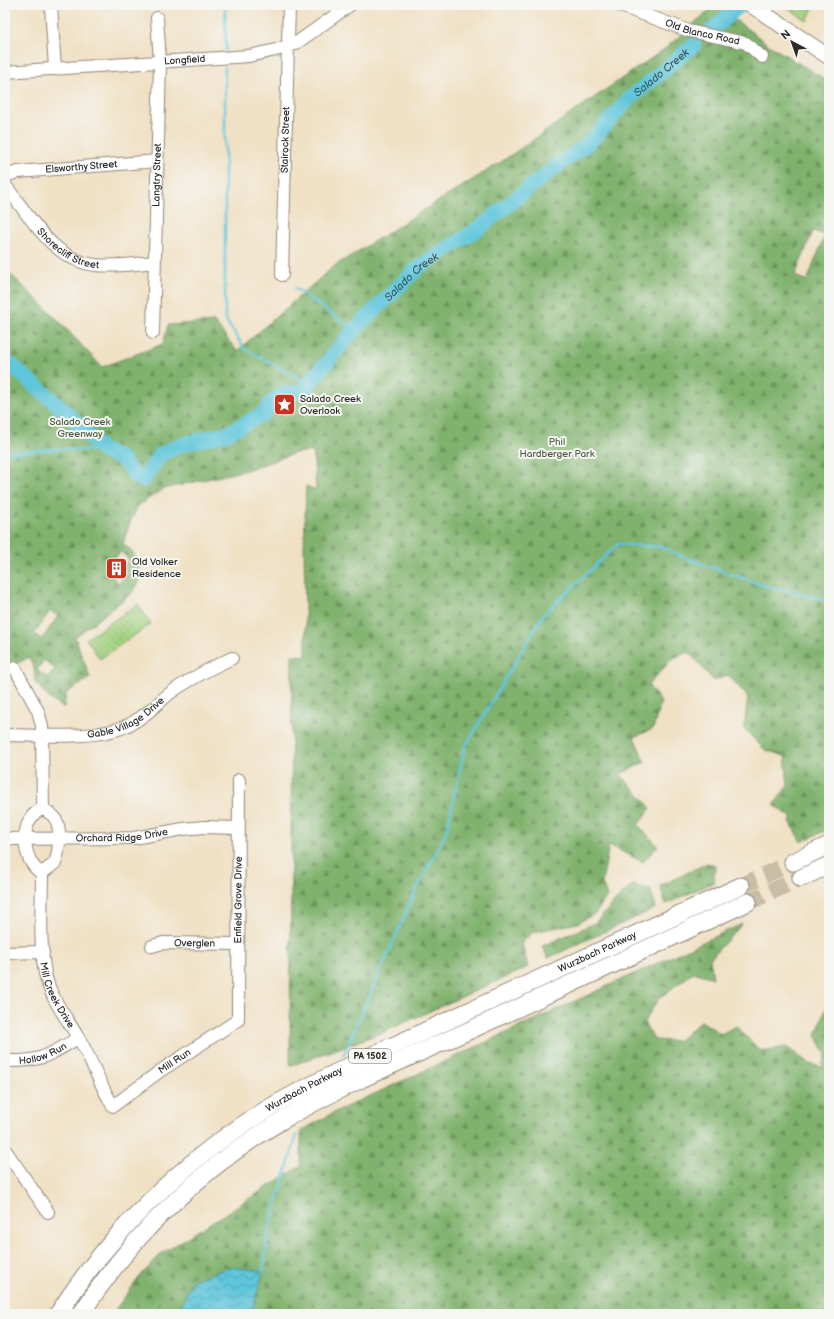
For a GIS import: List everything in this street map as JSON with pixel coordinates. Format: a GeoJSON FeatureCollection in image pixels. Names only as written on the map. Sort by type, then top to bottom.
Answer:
{"type":"FeatureCollection","features":[{"type":"Feature","properties":{"kind":"highway"},"geometry":{"type":"LineString","coordinates":[[793,862],[829,846]]}},
{"type":"Feature","properties":{"kind":"highway"},"geometry":{"type":"LineString","coordinates":[[801,878],[829,865]]}},
{"type":"Feature","properties":{"kind":"highway","name":"Wurzbach Parkway"},"geometry":{"type":"LineString","coordinates":[[58,1314],[92,1265],[140,1211],[190,1165],[260,1114],[303,1089],[358,1062],[741,886]]}},
{"type":"Feature","properties":{"kind":"highway","name":"Wurzbach Parkway"},"geometry":{"type":"LineString","coordinates":[[81,1314],[130,1248],[167,1209],[219,1164],[279,1122],[363,1079],[748,902]]}},
{"type":"Feature","properties":{"kind":"main road"},"geometry":{"type":"LineString","coordinates":[[751,5],[813,48],[829,57]]}},
{"type":"Feature","properties":{"kind":"street"},"geometry":{"type":"LineString","coordinates":[[51,5],[54,69]]}},
{"type":"Feature","properties":{"kind":"street","name":"Stairock Street"},"geometry":{"type":"LineString","coordinates":[[282,275],[287,46],[290,19],[289,5]]}},
{"type":"Feature","properties":{"kind":"street","name":"Longfield"},"geometry":{"type":"LineString","coordinates":[[5,72],[249,56],[295,44],[320,28],[350,5]]}},
{"type":"Feature","properties":{"kind":"street","name":"Old Blanco Road"},"geometry":{"type":"LineString","coordinates":[[618,5],[689,31],[746,43],[762,57]]}},
{"type":"Feature","properties":{"kind":"street","name":"Langtry Street"},"geometry":{"type":"LineString","coordinates":[[153,333],[160,62],[157,18]]}},
{"type":"Feature","properties":{"kind":"street","name":"Elsworthy Street"},"geometry":{"type":"LineString","coordinates":[[5,176],[18,172],[158,161]]}},
{"type":"Feature","properties":{"kind":"street","name":"Shorecliff Street"},"geometry":{"type":"LineString","coordinates":[[5,185],[50,242],[68,256],[82,262],[96,265],[154,262]]}},
{"type":"Feature","properties":{"kind":"street","name":"Gable Village Drive"},"geometry":{"type":"LineString","coordinates":[[5,735],[96,733],[124,727],[145,715],[170,693],[193,678],[232,658]]}},
{"type":"Feature","properties":{"kind":"street"},"geometry":{"type":"LineString","coordinates":[[15,668],[38,711],[43,735],[43,809]]}},
{"type":"Feature","properties":{"kind":"street","name":"Enfield Grove Drive"},"geometry":{"type":"LineString","coordinates":[[238,1020],[237,828],[239,780]]}},
{"type":"Feature","properties":{"kind":"street"},"geometry":{"type":"LineString","coordinates":[[43,809],[50,813],[57,821],[58,839],[55,863],[51,868],[42,873],[36,870],[28,860],[26,839],[27,823],[35,811],[43,809]]}},
{"type":"Feature","properties":{"kind":"street","name":"Orchard Ridge Drive"},"geometry":{"type":"LineString","coordinates":[[5,839],[134,838],[183,829],[237,828]]}},
{"type":"Feature","properties":{"kind":"street","name":"Mill Creek Drive"},"geometry":{"type":"LineString","coordinates":[[42,873],[43,952],[45,973],[54,998],[78,1038],[104,1092],[113,1106]]}},
{"type":"Feature","properties":{"kind":"street","name":"Overglen"},"geometry":{"type":"LineString","coordinates":[[152,946],[163,943],[237,944]]}},
{"type":"Feature","properties":{"kind":"street"},"geometry":{"type":"LineString","coordinates":[[5,953],[43,952]]}},
{"type":"Feature","properties":{"kind":"street","name":"Mill Run"},"geometry":{"type":"LineString","coordinates":[[113,1106],[171,1063],[238,1020]]}},
{"type":"Feature","properties":{"kind":"street","name":"Hollow Run"},"geometry":{"type":"LineString","coordinates":[[5,1061],[28,1062],[43,1058],[78,1038]]}},
{"type":"Feature","properties":{"kind":"street"},"geometry":{"type":"LineString","coordinates":[[5,1150],[48,1212]]}},
{"type":"Feature","properties":{"kind":"green space","name":"Phil Hardberger Park"},"geometry":{"type":"Polygon","coordinates":[[[715,5],[769,45],[829,82],[829,829],[801,842],[790,821],[792,818],[774,805],[788,785],[785,756],[765,750],[744,729],[748,697],[728,675],[714,681],[689,652],[673,658],[648,685],[661,702],[653,729],[634,737],[645,762],[620,774],[651,808],[638,825],[658,846],[643,862],[609,845],[602,883],[607,896],[596,913],[578,923],[533,932],[522,943],[528,967],[384,1032],[290,1066],[292,655],[306,656],[304,548],[306,486],[316,490],[313,451],[295,453],[247,470],[163,489],[138,506],[130,522],[123,544],[133,552],[141,578],[132,593],[75,637],[90,678],[66,693],[64,708],[51,700],[35,683],[34,668],[29,657],[5,670],[5,269],[55,317],[102,367],[163,344],[168,325],[214,322],[237,351],[333,267],[501,162],[666,48],[715,5]],[[813,231],[795,276],[807,281],[825,235],[813,231]],[[121,552],[110,563],[113,567],[111,569],[115,573],[112,576],[118,583],[128,574],[122,567],[129,560],[121,552]],[[50,611],[34,634],[42,639],[58,616],[50,611]],[[44,660],[37,670],[48,678],[55,669],[44,660]]]}},
{"type":"Feature","properties":{"kind":"green space"},"geometry":{"type":"Polygon","coordinates":[[[784,5],[814,5],[807,21],[784,5]]]}},
{"type":"Feature","properties":{"kind":"green space"},"geometry":{"type":"Polygon","coordinates":[[[138,604],[151,624],[100,659],[86,639],[138,604]]]}},
{"type":"Feature","properties":{"kind":"green space"},"geometry":{"type":"Polygon","coordinates":[[[707,863],[715,866],[714,882],[666,904],[660,886],[707,863]]]}},
{"type":"Feature","properties":{"kind":"green space"},"geometry":{"type":"Polygon","coordinates":[[[633,885],[650,889],[656,908],[548,958],[542,946],[595,923],[621,895],[633,885]]]}},
{"type":"Feature","properties":{"kind":"green space"},"geometry":{"type":"Polygon","coordinates":[[[742,924],[710,959],[713,978],[694,972],[659,998],[644,1022],[654,1040],[678,1041],[701,1021],[721,1034],[736,1026],[760,1051],[786,1047],[810,1064],[822,1067],[826,1054],[816,1035],[829,1001],[829,1314],[112,1314],[138,1279],[161,1254],[301,1166],[301,1131],[335,1112],[742,924]]]}},
{"type":"Feature","properties":{"kind":"water"},"geometry":{"type":"Polygon","coordinates":[[[231,1267],[263,1271],[253,1308],[241,1314],[186,1314],[181,1305],[193,1280],[231,1267]]]}},
{"type":"Feature","properties":{"kind":"waterway"},"geometry":{"type":"LineString","coordinates":[[225,5],[226,50]]}},
{"type":"Feature","properties":{"kind":"waterway","name":"Salado Creek"},"geometry":{"type":"LineString","coordinates":[[711,31],[740,5]]}},
{"type":"Feature","properties":{"kind":"waterway","name":"Salado Creek"},"geometry":{"type":"LineString","coordinates":[[130,469],[136,477],[143,480],[160,455],[180,445],[228,433],[266,412],[270,404],[282,394],[302,392],[354,330],[419,267],[479,228],[545,175],[590,142],[628,100],[694,45]]}},
{"type":"Feature","properties":{"kind":"waterway"},"geometry":{"type":"LineString","coordinates":[[225,67],[225,319],[245,349],[310,384]]}},
{"type":"Feature","properties":{"kind":"waterway"},"geometry":{"type":"LineString","coordinates":[[295,288],[354,330]]}},
{"type":"Feature","properties":{"kind":"waterway","name":"Salado Creek"},"geometry":{"type":"LineString","coordinates":[[5,360],[66,412],[103,451],[122,459],[124,462]]}},
{"type":"Feature","properties":{"kind":"waterway"},"geometry":{"type":"LineString","coordinates":[[5,453],[56,449],[103,451]]}},
{"type":"Feature","properties":{"kind":"waterway"},"geometry":{"type":"LineString","coordinates":[[343,1056],[417,888],[446,833],[465,747],[543,615],[618,544],[661,547],[683,557],[759,584],[829,601]]}},
{"type":"Feature","properties":{"kind":"waterway"},"geometry":{"type":"LineString","coordinates":[[5,563],[8,567],[5,573]]}},
{"type":"Feature","properties":{"kind":"waterway"},"geometry":{"type":"LineString","coordinates":[[263,1271],[269,1228],[297,1135]]}},
{"type":"Feature","properties":{"kind":"tunnel"},"geometry":{"type":"LineString","coordinates":[[741,886],[793,862]]}},
{"type":"Feature","properties":{"kind":"tunnel"},"geometry":{"type":"LineString","coordinates":[[748,902],[801,878]]}},
{"type":"Feature","properties":{"kind":"place","name":"Salado Creek Overlook"},"geometry":{"type":"Point","coordinates":[284,405]}},
{"type":"Feature","properties":{"kind":"place","name":"Old Volker Residence"},"geometry":{"type":"Point","coordinates":[117,568]}},
{"type":"Feature","properties":{"kind":"park label","name":"Salado Creek Greenway"},"geometry":{"type":"Point","coordinates":[80,428]}}]}
